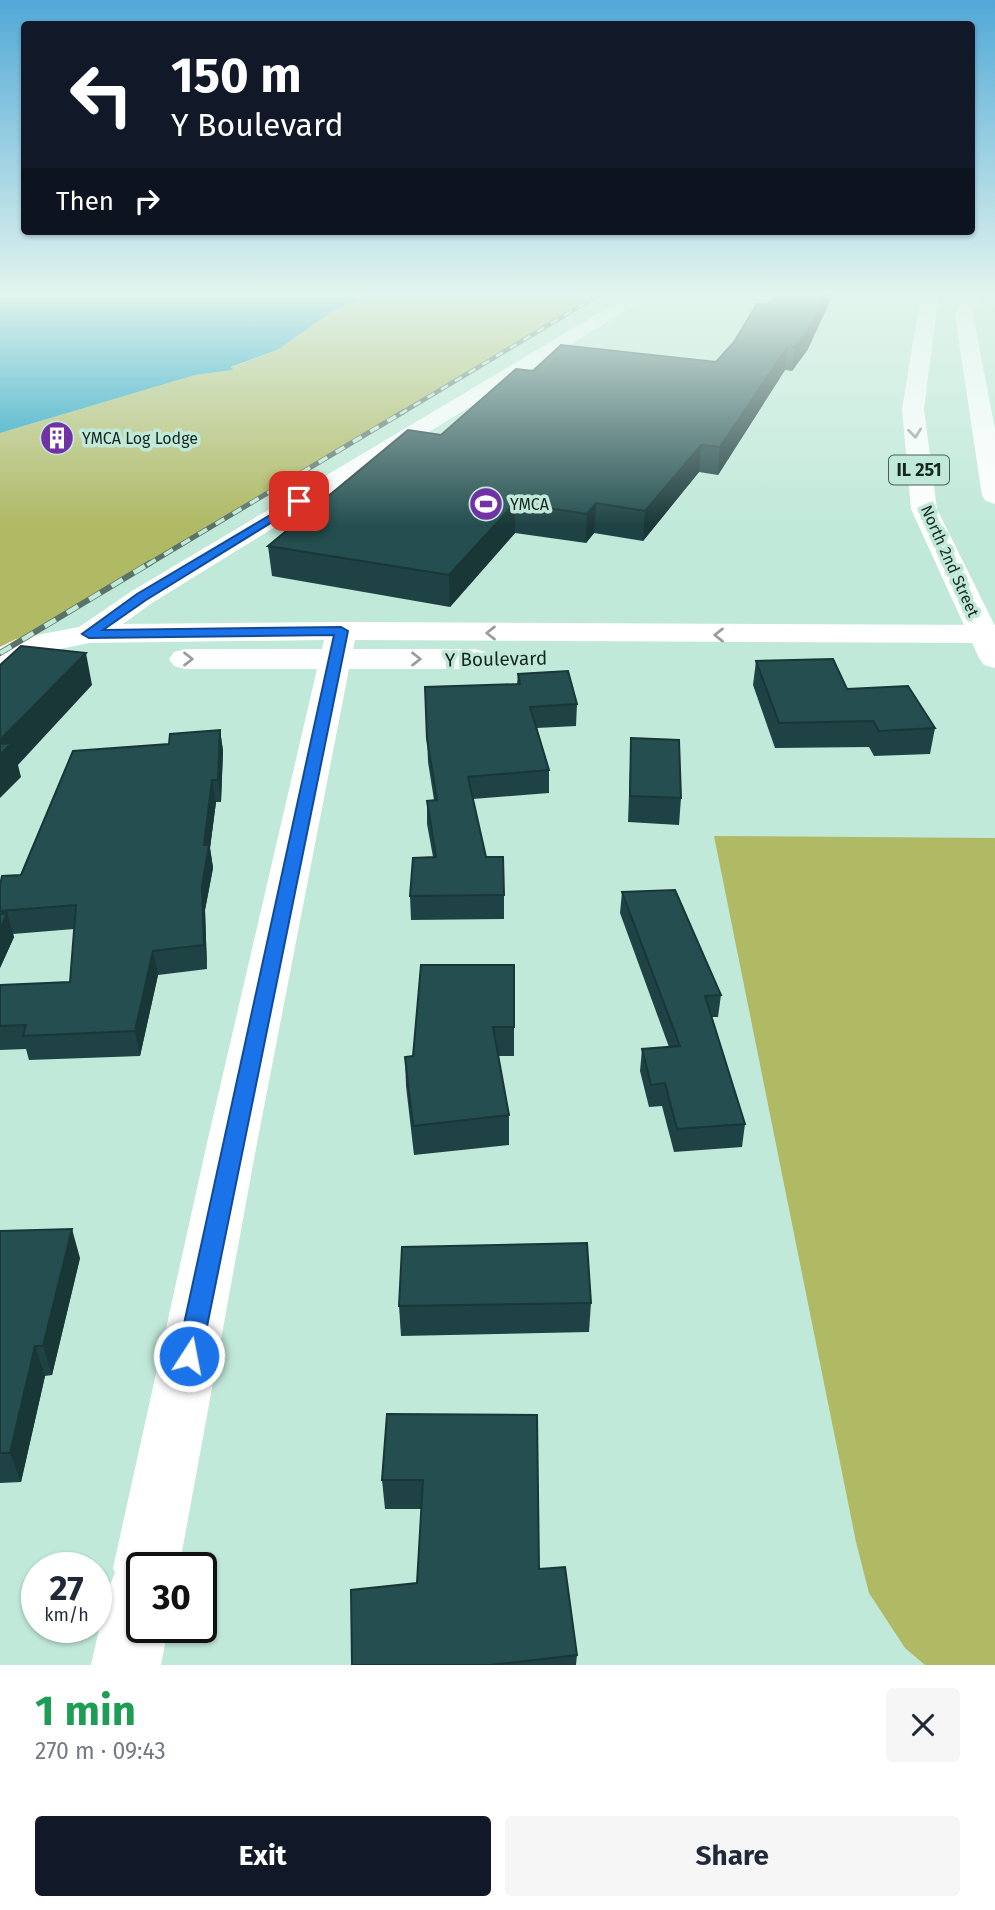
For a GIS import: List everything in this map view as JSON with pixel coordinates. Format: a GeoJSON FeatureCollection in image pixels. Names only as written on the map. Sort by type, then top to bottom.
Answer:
{"type":"FeatureCollection","features":[{"type":"Feature","properties":{"kind":"street"},"geometry":{"type":"LineString","coordinates":[[0,660],[27,646],[89,634],[142,597],[514,371]]}},
{"type":"Feature","properties":{"kind":"street","name":"North 2nd Street"},"geometry":{"type":"LineString","coordinates":[[919,371],[913,409],[923,509],[992,647]]}},
{"type":"Feature","properties":{"kind":"street"},"geometry":{"type":"LineString","coordinates":[[974,371],[995,496]]}},
{"type":"Feature","properties":{"kind":"street","name":"Y Boulevard"},"geometry":{"type":"LineString","coordinates":[[89,634],[338,645],[992,647]]}},
{"type":"Feature","properties":{"kind":"street","name":"Y Boulevard"},"geometry":{"type":"LineString","coordinates":[[0,674],[52,657],[338,645]]}},
{"type":"Feature","properties":{"kind":"street"},"geometry":{"type":"LineString","coordinates":[[149,1552],[232,1143],[338,645]]}},
{"type":"Feature","properties":{"kind":"street"},"geometry":{"type":"LineString","coordinates":[[126,1665],[131,1643]]}},
{"type":"Feature","properties":{"kind":"green space"},"geometry":{"type":"Polygon","coordinates":[[[227,371],[472,371],[0,654],[0,433],[195,375],[227,371]]]}},
{"type":"Feature","properties":{"kind":"green space"},"geometry":{"type":"Polygon","coordinates":[[[714,836],[995,838],[995,1665],[925,1665],[905,1648],[869,1593],[856,1542],[714,836]]]}},
{"type":"Feature","properties":{"kind":"water"},"geometry":{"type":"Polygon","coordinates":[[[0,371],[228,371],[195,375],[0,433],[0,371]]]}},
{"type":"Feature","properties":{"kind":"building","name":"YMCA"},"geometry":{"type":"Polygon","coordinates":[[[514,371],[771,371],[720,447],[701,445],[645,511],[596,503],[587,514],[515,503],[449,575],[268,546],[408,430],[441,435],[514,371]]]}},
{"type":"Feature","properties":{"kind":"building"},"geometry":{"type":"Polygon","coordinates":[[[21,646],[86,653],[0,740],[0,665],[21,646]]]}},
{"type":"Feature","properties":{"kind":"building"},"geometry":{"type":"Polygon","coordinates":[[[833,659],[847,689],[908,686],[935,728],[879,731],[873,721],[779,723],[756,661],[833,659]]]}},
{"type":"Feature","properties":{"kind":"building"},"geometry":{"type":"Polygon","coordinates":[[[568,671],[577,704],[530,707],[549,770],[468,777],[486,857],[503,857],[504,895],[410,896],[413,858],[436,857],[427,801],[437,800],[427,739],[425,687],[520,684],[518,674],[568,671]]]}},
{"type":"Feature","properties":{"kind":"building"},"geometry":{"type":"Polygon","coordinates":[[[220,730],[218,780],[212,780],[204,845],[209,845],[202,886],[204,945],[153,951],[135,1031],[23,1036],[26,1025],[0,1026],[0,985],[70,982],[76,905],[0,911],[0,885],[2,876],[21,875],[73,751],[169,744],[170,734],[220,730]]]}},
{"type":"Feature","properties":{"kind":"building"},"geometry":{"type":"Polygon","coordinates":[[[631,738],[679,740],[681,798],[630,796],[631,738]]]}},
{"type":"Feature","properties":{"kind":"building"},"geometry":{"type":"Polygon","coordinates":[[[12,743],[0,755],[0,744],[12,743]]]}},
{"type":"Feature","properties":{"kind":"building"},"geometry":{"type":"Polygon","coordinates":[[[675,890],[721,995],[705,996],[745,1124],[677,1129],[665,1083],[651,1085],[642,1049],[680,1046],[622,892],[675,890]]]}},
{"type":"Feature","properties":{"kind":"building"},"geometry":{"type":"Polygon","coordinates":[[[7,913],[0,930],[0,914],[7,913]]]}},
{"type":"Feature","properties":{"kind":"building"},"geometry":{"type":"Polygon","coordinates":[[[421,965],[514,965],[514,1027],[493,1027],[509,1115],[413,1126],[405,1057],[413,1056],[421,965]]]}},
{"type":"Feature","properties":{"kind":"building"},"geometry":{"type":"Polygon","coordinates":[[[72,1229],[43,1346],[35,1346],[10,1453],[0,1453],[0,1231],[72,1229]]]}},
{"type":"Feature","properties":{"kind":"building"},"geometry":{"type":"Polygon","coordinates":[[[587,1243],[591,1303],[399,1306],[402,1247],[587,1243]]]}},
{"type":"Feature","properties":{"kind":"building"},"geometry":{"type":"Polygon","coordinates":[[[387,1414],[537,1415],[539,1569],[565,1567],[577,1655],[490,1665],[352,1665],[351,1590],[417,1583],[423,1480],[382,1480],[387,1414]]]}},
{"type":"Feature","properties":{"kind":"railway"},"geometry":{"type":"LineString","coordinates":[[400,414],[472,371]]}},
{"type":"Feature","properties":{"kind":"railway"},"geometry":{"type":"LineString","coordinates":[[147,565],[403,412]]}},
{"type":"Feature","properties":{"kind":"railway"},"geometry":{"type":"LineString","coordinates":[[0,653],[150,563]]}},
{"type":"Feature","properties":{"kind":"place","name":"YMCA Log Lodge"},"geometry":{"type":"Point","coordinates":[57,438]}},
{"type":"Feature","properties":{"kind":"place","name":"YMCA"},"geometry":{"type":"Point","coordinates":[486,504]}},
{"type":"Feature","properties":{"kind":"route"},"geometry":{"type":"LineString","coordinates":[[189,1356],[341,631],[89,634],[142,597],[299,501]]}}]}
